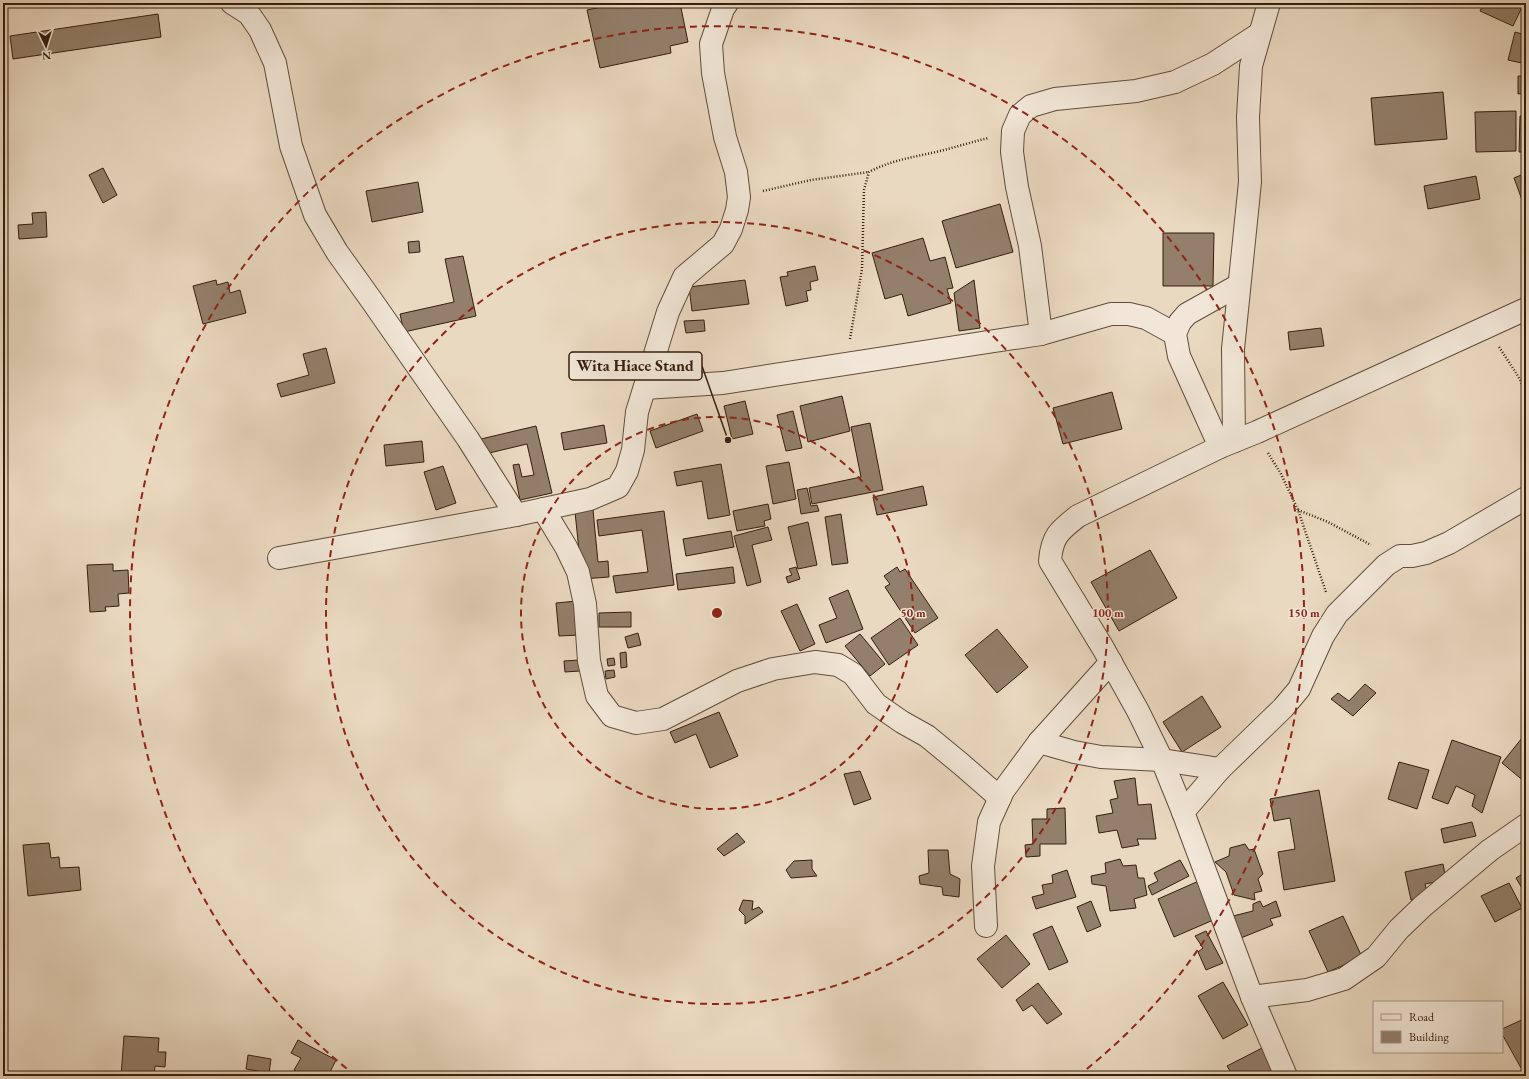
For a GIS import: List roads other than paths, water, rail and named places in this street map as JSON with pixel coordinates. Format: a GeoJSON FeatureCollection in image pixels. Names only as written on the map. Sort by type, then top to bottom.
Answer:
{"type":"FeatureCollection","features":[{"type":"Feature","properties":{"kind":"street"},"geometry":{"type":"LineString","coordinates":[[1227,444],[1233,349],[1250,182],[1248,117],[1251,66],[1269,3]]}},
{"type":"Feature","properties":{"kind":"street"},"geometry":{"type":"LineString","coordinates":[[279,558],[516,515],[590,499],[618,487],[627,471],[633,450],[637,412],[668,312],[684,277],[723,244],[731,229],[739,197],[736,172],[725,137],[713,73],[711,44],[722,5]]}},
{"type":"Feature","properties":{"kind":"street"},"geometry":{"type":"LineString","coordinates":[[244,7],[260,30],[276,63],[291,146],[315,214],[337,252],[468,439],[516,515]]}},
{"type":"Feature","properties":{"kind":"street"},"geometry":{"type":"LineString","coordinates":[[1041,334],[1030,246],[1017,187],[1012,152],[1013,131],[1020,115],[1031,106],[1054,99],[1136,91],[1175,82],[1213,64],[1259,34]]}},
{"type":"Feature","properties":{"kind":"street"},"geometry":{"type":"LineString","coordinates":[[1227,444],[1179,356],[1175,334],[1180,322],[1187,314],[1240,285]]}},
{"type":"Feature","properties":{"kind":"street"},"geometry":{"type":"LineString","coordinates":[[1286,1076],[1252,997],[1162,760],[1138,711],[1111,662],[1050,561],[1051,547],[1059,531],[1078,516],[1227,444],[1257,432],[1526,309]]}},
{"type":"Feature","properties":{"kind":"street"},"geometry":{"type":"LineString","coordinates":[[645,388],[723,382],[845,365],[1041,334],[1111,314],[1129,314],[1146,318],[1175,334]]}},
{"type":"Feature","properties":{"kind":"street"},"geometry":{"type":"LineString","coordinates":[[1183,812],[1220,769],[1283,708],[1299,689],[1323,636],[1337,614],[1386,565],[1400,556],[1412,556],[1426,553],[1449,543],[1526,498]]}},
{"type":"Feature","properties":{"kind":"street"},"geometry":{"type":"LineString","coordinates":[[543,509],[566,547],[578,572],[585,604],[589,661],[597,696],[612,716],[636,723],[663,719],[737,681],[773,669],[815,662],[838,665],[853,674],[876,704],[902,722],[927,736],[1000,798]]}},
{"type":"Feature","properties":{"kind":"street"},"geometry":{"type":"LineString","coordinates":[[986,926],[983,866],[989,822],[1003,791],[1039,742],[1111,662]]}},
{"type":"Feature","properties":{"kind":"street"},"geometry":{"type":"LineString","coordinates":[[1039,742],[1074,752],[1101,757],[1162,760],[1220,769]]}},
{"type":"Feature","properties":{"kind":"street"},"geometry":{"type":"LineString","coordinates":[[1252,997],[1308,990],[1344,979],[1376,957],[1399,929],[1423,906],[1490,850],[1526,825]]}},
{"type":"Feature","properties":{"kind":"place","name":"Wita Hiace Stand"},"geometry":{"type":"Point","coordinates":[728,440]}}]}
